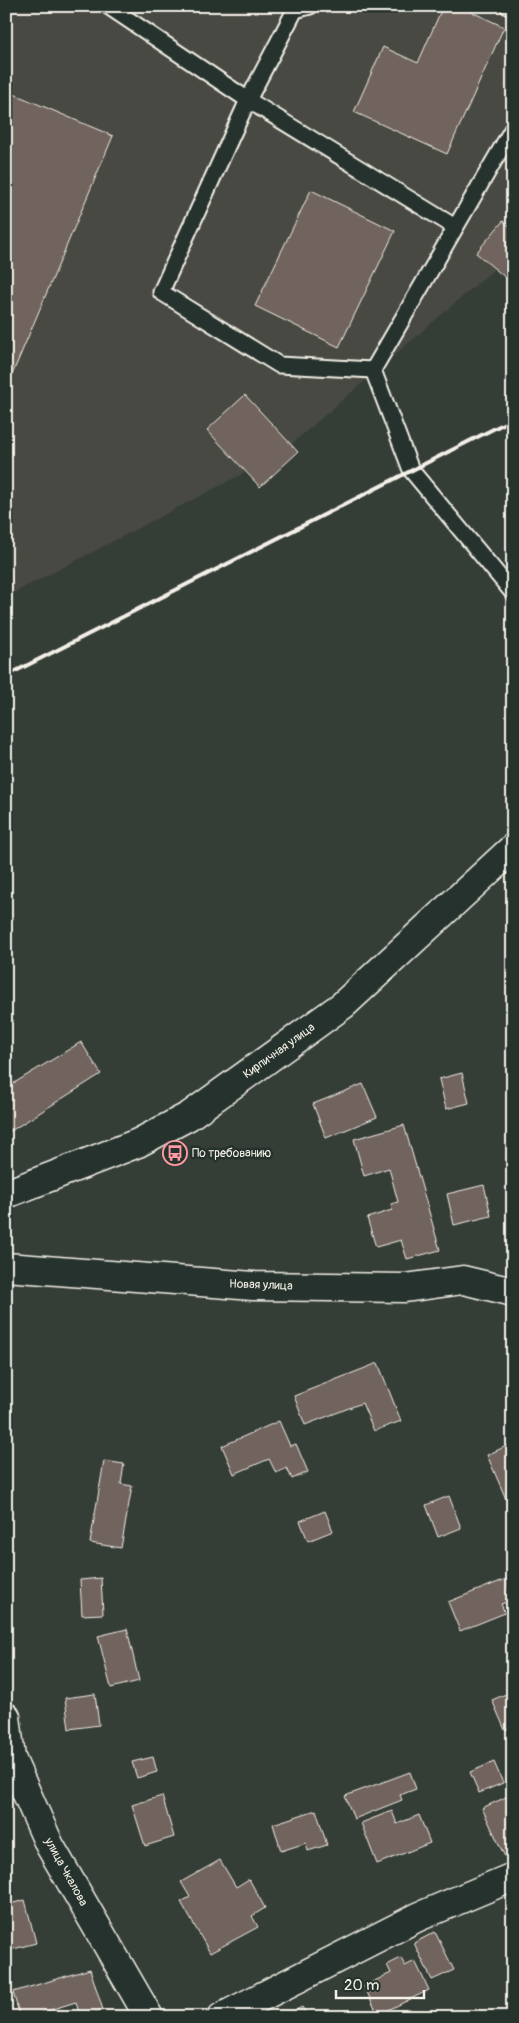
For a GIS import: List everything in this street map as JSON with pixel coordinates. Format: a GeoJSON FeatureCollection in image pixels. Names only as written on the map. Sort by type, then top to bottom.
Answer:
{"type":"FeatureCollection","features":[{"type":"Feature","properties":{"kind":"street","name":"Кирпичная улица"},"geometry":{"type":"LineString","coordinates":[[6,1194],[138,1143],[189,1116],[343,1005],[513,848]]}},
{"type":"Feature","properties":{"kind":"street","name":"Новая улица"},"geometry":{"type":"LineString","coordinates":[[6,1267],[253,1286],[405,1288],[463,1280],[513,1293]]}},
{"type":"Feature","properties":{"kind":"street","name":"улица Чкалова"},"geometry":{"type":"LineString","coordinates":[[6,1717],[11,1758],[50,1846],[149,2017]]}},
{"type":"Feature","properties":{"kind":"street"},"geometry":{"type":"LineString","coordinates":[[222,2017],[418,1917],[513,1877]]}},
{"type":"Feature","properties":{"kind":"lane"},"geometry":{"type":"LineString","coordinates":[[108,6],[248,100],[455,227]]}},
{"type":"Feature","properties":{"kind":"lane"},"geometry":{"type":"LineString","coordinates":[[310,6],[295,10],[248,100],[161,292],[279,365],[373,370]]}},
{"type":"Feature","properties":{"kind":"lane"},"geometry":{"type":"LineString","coordinates":[[508,6],[513,9]]}},
{"type":"Feature","properties":{"kind":"lane"},"geometry":{"type":"LineString","coordinates":[[373,370],[513,128]]}},
{"type":"Feature","properties":{"kind":"lane"},"geometry":{"type":"LineString","coordinates":[[373,370],[411,470],[513,593]]}},
{"type":"Feature","properties":{"kind":"shaded area"},"geometry":{"type":"Polygon","coordinates":[[[6,6],[513,6],[513,253],[279,455],[6,597],[6,6]]]}},
{"type":"Feature","properties":{"kind":"building"},"geometry":{"type":"Polygon","coordinates":[[[443,6],[459,6],[504,27],[447,154],[354,112],[383,47],[418,63],[443,6]]]}},
{"type":"Feature","properties":{"kind":"building"},"geometry":{"type":"Polygon","coordinates":[[[14,94],[113,136],[6,389],[6,111],[14,94]]]}},
{"type":"Feature","properties":{"kind":"building"},"geometry":{"type":"Polygon","coordinates":[[[311,190],[395,231],[339,347],[255,306],[311,190]]]}},
{"type":"Feature","properties":{"kind":"building"},"geometry":{"type":"Polygon","coordinates":[[[503,221],[513,229],[513,284],[476,253],[503,221]]]}},
{"type":"Feature","properties":{"kind":"building"},"geometry":{"type":"Polygon","coordinates":[[[245,395],[298,452],[260,487],[207,430],[245,395]]]}},
{"type":"Feature","properties":{"kind":"building"},"geometry":{"type":"Polygon","coordinates":[[[81,1042],[101,1074],[6,1134],[6,1088],[81,1042]]]}},
{"type":"Feature","properties":{"kind":"building"},"geometry":{"type":"Polygon","coordinates":[[[462,1073],[469,1103],[446,1109],[439,1079],[462,1073]]]}},
{"type":"Feature","properties":{"kind":"building"},"geometry":{"type":"Polygon","coordinates":[[[363,1084],[377,1117],[326,1138],[313,1104],[363,1084]]]}},
{"type":"Feature","properties":{"kind":"building"},"geometry":{"type":"Polygon","coordinates":[[[404,1125],[440,1250],[407,1259],[401,1240],[376,1247],[367,1218],[392,1210],[391,1204],[398,1202],[389,1168],[364,1176],[354,1139],[404,1125]]]}},
{"type":"Feature","properties":{"kind":"building"},"geometry":{"type":"Polygon","coordinates":[[[484,1185],[491,1216],[454,1225],[447,1194],[484,1185]]]}},
{"type":"Feature","properties":{"kind":"building"},"geometry":{"type":"Polygon","coordinates":[[[378,1363],[401,1421],[374,1431],[362,1403],[305,1425],[294,1396],[378,1363]]]}},
{"type":"Feature","properties":{"kind":"building"},"geometry":{"type":"Polygon","coordinates":[[[279,1421],[290,1446],[296,1444],[308,1472],[292,1479],[287,1468],[276,1473],[269,1459],[234,1474],[222,1446],[279,1421]]]}},
{"type":"Feature","properties":{"kind":"building"},"geometry":{"type":"Polygon","coordinates":[[[513,1443],[513,1496],[506,1499],[487,1455],[513,1443]]]}},
{"type":"Feature","properties":{"kind":"building"},"geometry":{"type":"Polygon","coordinates":[[[104,1461],[124,1464],[121,1484],[132,1486],[121,1548],[90,1543],[104,1461]]]}},
{"type":"Feature","properties":{"kind":"building"},"geometry":{"type":"Polygon","coordinates":[[[449,1496],[461,1528],[438,1537],[426,1505],[449,1496]]]}},
{"type":"Feature","properties":{"kind":"building"},"geometry":{"type":"Polygon","coordinates":[[[325,1511],[333,1531],[308,1541],[300,1521],[325,1511]]]}},
{"type":"Feature","properties":{"kind":"building"},"geometry":{"type":"Polygon","coordinates":[[[101,1578],[103,1614],[82,1615],[80,1580],[101,1578]]]}},
{"type":"Feature","properties":{"kind":"building"},"geometry":{"type":"Polygon","coordinates":[[[506,1579],[513,1600],[501,1604],[505,1613],[460,1631],[448,1602],[506,1579]]]}},
{"type":"Feature","properties":{"kind":"building"},"geometry":{"type":"Polygon","coordinates":[[[127,1629],[139,1681],[111,1688],[98,1636],[127,1629]]]}},
{"type":"Feature","properties":{"kind":"building"},"geometry":{"type":"Polygon","coordinates":[[[513,1691],[513,1727],[505,1730],[492,1700],[513,1691]]]}},
{"type":"Feature","properties":{"kind":"building"},"geometry":{"type":"Polygon","coordinates":[[[95,1694],[99,1725],[69,1729],[65,1698],[95,1694]]]}},
{"type":"Feature","properties":{"kind":"building"},"geometry":{"type":"Polygon","coordinates":[[[153,1757],[157,1772],[137,1778],[132,1762],[153,1757]]]}},
{"type":"Feature","properties":{"kind":"building"},"geometry":{"type":"Polygon","coordinates":[[[494,1762],[503,1783],[479,1793],[470,1772],[494,1762]]]}},
{"type":"Feature","properties":{"kind":"building"},"geometry":{"type":"Polygon","coordinates":[[[410,1772],[416,1789],[400,1795],[402,1800],[354,1819],[345,1796],[410,1772]]]}},
{"type":"Feature","properties":{"kind":"building"},"geometry":{"type":"Polygon","coordinates":[[[513,1794],[513,1854],[505,1857],[482,1808],[513,1794]]]}},
{"type":"Feature","properties":{"kind":"building"},"geometry":{"type":"Polygon","coordinates":[[[162,1796],[174,1837],[145,1846],[132,1805],[162,1796]]]}},
{"type":"Feature","properties":{"kind":"building"},"geometry":{"type":"Polygon","coordinates":[[[316,1810],[327,1845],[308,1851],[306,1843],[281,1851],[273,1824],[316,1810]]]}},
{"type":"Feature","properties":{"kind":"building"},"geometry":{"type":"Polygon","coordinates":[[[392,1811],[397,1824],[419,1815],[430,1843],[377,1864],[361,1823],[392,1811]]]}},
{"type":"Feature","properties":{"kind":"building"},"geometry":{"type":"Polygon","coordinates":[[[220,1860],[236,1887],[249,1879],[265,1908],[252,1916],[258,1927],[210,1953],[181,1902],[190,1897],[181,1882],[220,1860]]]}},
{"type":"Feature","properties":{"kind":"building"},"geometry":{"type":"Polygon","coordinates":[[[25,1900],[36,1943],[6,1951],[6,1905],[25,1900]]]}},
{"type":"Feature","properties":{"kind":"building"},"geometry":{"type":"Polygon","coordinates":[[[513,1900],[513,1917],[506,1903],[513,1900]]]}},
{"type":"Feature","properties":{"kind":"building"},"geometry":{"type":"Polygon","coordinates":[[[435,1932],[454,1970],[432,1980],[414,1943],[435,1932]]]}},
{"type":"Feature","properties":{"kind":"building"},"geometry":{"type":"Polygon","coordinates":[[[401,1958],[405,1966],[415,1961],[429,1990],[378,2015],[364,1986],[391,1973],[387,1965],[401,1958]]]}},
{"type":"Feature","properties":{"kind":"building"},"geometry":{"type":"Polygon","coordinates":[[[90,1969],[103,2010],[80,2016],[76,2002],[27,2017],[20,2017],[13,1992],[90,1969]]]}},
{"type":"Feature","properties":{"kind":"building"},"geometry":{"type":"Polygon","coordinates":[[[302,2007],[308,2017],[283,2017],[302,2007]]]}},
{"type":"Feature","properties":{"kind":"railway"},"geometry":{"type":"LineString","coordinates":[[6,676],[513,419]]}},
{"type":"Feature","properties":{"kind":"place","name":"По требованию"},"geometry":{"type":"Point","coordinates":[175,1153]}}]}
